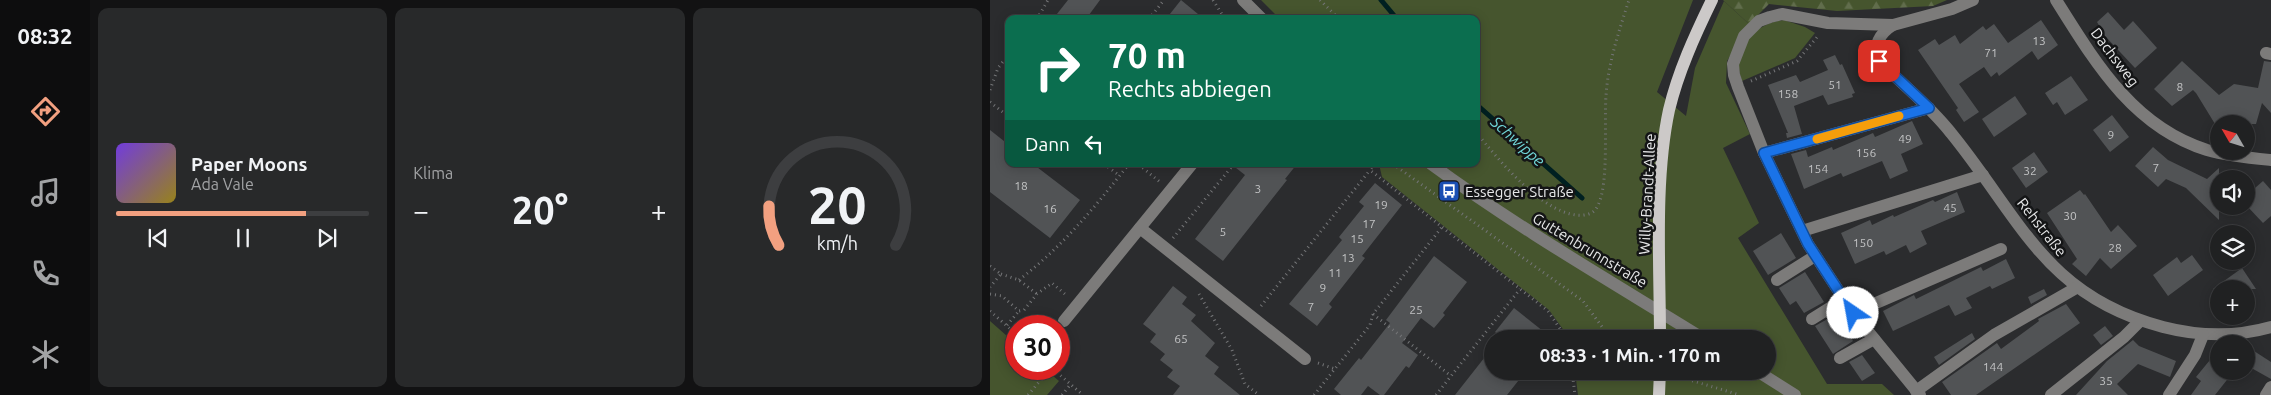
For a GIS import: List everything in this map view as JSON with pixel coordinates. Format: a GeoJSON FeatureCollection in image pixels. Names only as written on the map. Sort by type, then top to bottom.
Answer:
{"type":"FeatureCollection","features":[{"type":"Feature","properties":{"kind":"main road","name":"Willy-Brandt-Allee"},"geometry":{"type":"LineString","coordinates":[[1660,330],[1660,196],[1663,146],[1670,109],[1682,70],[1712,0]]}},
{"type":"Feature","properties":{"kind":"main road"},"geometry":{"type":"LineString","coordinates":[[1659,395],[1660,380]]}},
{"type":"Feature","properties":{"kind":"street"},"geometry":{"type":"LineString","coordinates":[[1243,0],[1258,15]]}},
{"type":"Feature","properties":{"kind":"street"},"geometry":{"type":"LineString","coordinates":[[1973,0],[1952,9],[1892,25],[1828,23],[1782,14],[1760,21],[1744,36],[1733,64],[1736,81],[1764,153],[1816,256],[1853,313],[1918,393],[1994,335],[2076,288]]}},
{"type":"Feature","properties":{"kind":"street","name":"Dachsweg"},"geometry":{"type":"LineString","coordinates":[[2056,0],[2094,60],[2116,90],[2159,127],[2193,145],[2209,151],[2239,157],[2271,160]]}},
{"type":"Feature","properties":{"kind":"street","name":"Rehstraße"},"geometry":{"type":"LineString","coordinates":[[1892,25],[1884,30],[1880,36],[1876,54],[1879,61],[1929,108],[1953,135],[2049,264],[2076,288],[2114,311],[2140,321],[2181,332],[2203,335],[2234,333],[2271,327]]}},
{"type":"Feature","properties":{"kind":"street"},"geometry":{"type":"LineString","coordinates":[[1764,153],[1929,108]]}},
{"type":"Feature","properties":{"kind":"street"},"geometry":{"type":"LineString","coordinates":[[1069,315],[1190,167]]}},
{"type":"Feature","properties":{"kind":"street","name":"Guttenbrunnstraße"},"geometry":{"type":"LineString","coordinates":[[1435,167],[1491,208],[1690,330]]}},
{"type":"Feature","properties":{"kind":"street"},"geometry":{"type":"LineString","coordinates":[[1802,231],[1983,175]]}},
{"type":"Feature","properties":{"kind":"street"},"geometry":{"type":"LineString","coordinates":[[1140,228],[1305,358]]}},
{"type":"Feature","properties":{"kind":"street"},"geometry":{"type":"LineString","coordinates":[[1853,313],[2001,249]]}},
{"type":"Feature","properties":{"kind":"street"},"geometry":{"type":"LineString","coordinates":[[1777,280],[1816,256]]}},
{"type":"Feature","properties":{"kind":"street"},"geometry":{"type":"LineString","coordinates":[[1812,319],[1844,298]]}},
{"type":"Feature","properties":{"kind":"street"},"geometry":{"type":"LineString","coordinates":[[2051,395],[2124,337],[2140,321]]}},
{"type":"Feature","properties":{"kind":"street"},"geometry":{"type":"LineString","coordinates":[[2169,395],[2195,355],[2203,335]]}},
{"type":"Feature","properties":{"kind":"street"},"geometry":{"type":"LineString","coordinates":[[1840,358],[1874,339]]}},
{"type":"Feature","properties":{"kind":"street"},"geometry":{"type":"LineString","coordinates":[[1771,380],[1795,395]]}},
{"type":"Feature","properties":{"kind":"street"},"geometry":{"type":"LineString","coordinates":[[2266,395],[2271,387]]}},
{"type":"Feature","properties":{"kind":"path"},"geometry":{"type":"LineString","coordinates":[[1039,15],[1048,0]]}},
{"type":"Feature","properties":{"kind":"path"},"geometry":{"type":"LineString","coordinates":[[1152,15],[1164,0]]}},
{"type":"Feature","properties":{"kind":"path"},"geometry":{"type":"LineString","coordinates":[[1213,0],[1222,15]]}},
{"type":"Feature","properties":{"kind":"path"},"geometry":{"type":"LineString","coordinates":[[1320,0],[1335,15]]}},
{"type":"Feature","properties":{"kind":"path"},"geometry":{"type":"LineString","coordinates":[[1480,137],[1510,173],[1555,208],[1568,215],[1590,214],[1596,210],[1603,190],[1606,95],[1611,63],[1629,0]]}},
{"type":"Feature","properties":{"kind":"path"},"geometry":{"type":"LineString","coordinates":[[1736,81],[1797,61],[1828,23]]}},
{"type":"Feature","properties":{"kind":"path"},"geometry":{"type":"LineString","coordinates":[[990,90],[998,68],[1005,59]]}},
{"type":"Feature","properties":{"kind":"path"},"geometry":{"type":"LineString","coordinates":[[990,102],[1005,114]]}},
{"type":"Feature","properties":{"kind":"path"},"geometry":{"type":"LineString","coordinates":[[1108,167],[1120,176]]}},
{"type":"Feature","properties":{"kind":"path"},"geometry":{"type":"LineString","coordinates":[[1019,280],[1041,263],[1082,223],[1127,167]]}},
{"type":"Feature","properties":{"kind":"path"},"geometry":{"type":"LineString","coordinates":[[1142,167],[1171,190]]}},
{"type":"Feature","properties":{"kind":"path"},"geometry":{"type":"LineString","coordinates":[[1165,248],[1232,167]]}},
{"type":"Feature","properties":{"kind":"path"},"geometry":{"type":"LineString","coordinates":[[1252,318],[1372,167]]}},
{"type":"Feature","properties":{"kind":"path"},"geometry":{"type":"LineString","coordinates":[[1397,167],[1583,301],[1604,330]]}},
{"type":"Feature","properties":{"kind":"path"},"geometry":{"type":"LineString","coordinates":[[1370,170],[1548,311],[1561,330]]}},
{"type":"Feature","properties":{"kind":"path"},"geometry":{"type":"LineString","coordinates":[[1314,395],[1370,325],[1374,314],[1442,227]]}},
{"type":"Feature","properties":{"kind":"path"},"geometry":{"type":"LineString","coordinates":[[990,266],[1001,274],[1019,280],[1037,294]]}},
{"type":"Feature","properties":{"kind":"path"},"geometry":{"type":"LineString","coordinates":[[1194,271],[1193,282],[1232,350],[1245,384],[1259,395]]}},
{"type":"Feature","properties":{"kind":"path"},"geometry":{"type":"LineString","coordinates":[[990,287],[1001,274]]}},
{"type":"Feature","properties":{"kind":"path"},"geometry":{"type":"LineString","coordinates":[[1016,315],[1024,310],[1037,294],[1052,283],[1078,304]]}},
{"type":"Feature","properties":{"kind":"path"},"geometry":{"type":"LineString","coordinates":[[1436,395],[1520,288]]}},
{"type":"Feature","properties":{"kind":"path"},"geometry":{"type":"LineString","coordinates":[[990,294],[1002,296],[1020,311]]}},
{"type":"Feature","properties":{"kind":"path"},"geometry":{"type":"LineString","coordinates":[[990,312],[1005,323]]}},
{"type":"Feature","properties":{"kind":"path"},"geometry":{"type":"LineString","coordinates":[[1374,314],[1451,376]]}},
{"type":"Feature","properties":{"kind":"path"},"geometry":{"type":"LineString","coordinates":[[1028,395],[1042,380]]}},
{"type":"Feature","properties":{"kind":"path"},"geometry":{"type":"LineString","coordinates":[[1064,380],[1083,395]]}},
{"type":"Feature","properties":{"kind":"path"},"geometry":{"type":"LineString","coordinates":[[1573,380],[1575,395]]}},
{"type":"Feature","properties":{"kind":"path"},"geometry":{"type":"LineString","coordinates":[[1690,380],[1740,395]]}},
{"type":"Feature","properties":{"kind":"path"},"geometry":{"type":"LineString","coordinates":[[1062,395],[1070,385]]}},
{"type":"Feature","properties":{"kind":"green space"},"geometry":{"type":"Polygon","coordinates":[[[1261,0],[1693,0],[1657,92],[1686,116],[1695,68],[1724,1],[1749,24],[1727,61],[1726,83],[1750,134],[1723,148],[1759,223],[1738,238],[1827,384],[1882,384],[1894,395],[1578,395],[1576,380],[1776,380],[1776,330],[1563,330],[1549,310],[1382,177],[1380,167],[1480,167],[1480,15],[1276,15],[1261,0]]]}},
{"type":"Feature","properties":{"kind":"green space"},"geometry":{"type":"Polygon","coordinates":[[[1723,0],[1947,0],[1933,6],[1837,11],[1769,4],[1749,24],[1723,0]]]}},
{"type":"Feature","properties":{"kind":"green space"},"geometry":{"type":"Polygon","coordinates":[[[1784,20],[1805,27],[1815,33],[1795,58],[1742,81],[1739,59],[1747,40],[1763,26],[1784,20]]]}},
{"type":"Feature","properties":{"kind":"green space"},"geometry":{"type":"Polygon","coordinates":[[[990,321],[1005,334],[1005,380],[1059,381],[1047,395],[990,395],[990,321]]]}},
{"type":"Feature","properties":{"kind":"building"},"geometry":{"type":"Polygon","coordinates":[[[1068,0],[1100,0],[1089,15],[1056,15],[1068,0]]]}},
{"type":"Feature","properties":{"kind":"building"},"geometry":{"type":"Polygon","coordinates":[[[1181,0],[1199,15],[1169,15],[1181,0]]]}},
{"type":"Feature","properties":{"kind":"building"},"geometry":{"type":"Polygon","coordinates":[[[2108,12],[2124,30],[2133,21],[2157,48],[2135,68],[2105,36],[2097,22],[2108,12]]]}},
{"type":"Feature","properties":{"kind":"building"},"geometry":{"type":"Polygon","coordinates":[[[2041,20],[2058,45],[2038,60],[2032,51],[1999,76],[1997,72],[1991,77],[1984,67],[1959,84],[1979,112],[1964,122],[1956,110],[1958,108],[1918,50],[1935,39],[1939,45],[1955,35],[1960,44],[1983,26],[1986,30],[1994,24],[2008,43],[2041,20]]]}},
{"type":"Feature","properties":{"kind":"building"},"geometry":{"type":"Polygon","coordinates":[[[1835,55],[1840,65],[1842,64],[1855,93],[1852,94],[1853,97],[1828,105],[1823,95],[1794,106],[1802,134],[1787,138],[1786,133],[1788,133],[1768,85],[1796,75],[1800,82],[1828,70],[1823,60],[1835,55]]]}},
{"type":"Feature","properties":{"kind":"building"},"geometry":{"type":"Polygon","coordinates":[[[2182,61],[2219,95],[2234,84],[2258,88],[2264,61],[2271,62],[2271,113],[2262,103],[2256,124],[2255,115],[2210,116],[2193,90],[2172,106],[2154,89],[2182,61]]]}},
{"type":"Feature","properties":{"kind":"building"},"geometry":{"type":"Polygon","coordinates":[[[2071,76],[2088,100],[2065,115],[2057,102],[2053,105],[2045,93],[2071,76]]]}},
{"type":"Feature","properties":{"kind":"building"},"geometry":{"type":"Polygon","coordinates":[[[2015,96],[2027,114],[1994,137],[1982,119],[2015,96]]]}},
{"type":"Feature","properties":{"kind":"building"},"geometry":{"type":"Polygon","coordinates":[[[2112,115],[2129,137],[2110,152],[2093,130],[2112,115]]]}},
{"type":"Feature","properties":{"kind":"building"},"geometry":{"type":"Polygon","coordinates":[[[1912,121],[1923,144],[1901,154],[1908,171],[1890,179],[1882,161],[1843,177],[1841,173],[1804,189],[1791,154],[1806,150],[1808,157],[1832,147],[1833,150],[1873,133],[1875,137],[1912,121]]]}},
{"type":"Feature","properties":{"kind":"building"},"geometry":{"type":"Polygon","coordinates":[[[990,130],[1005,142],[1005,167],[1037,167],[1080,200],[1050,238],[990,192],[990,130]]]}},
{"type":"Feature","properties":{"kind":"building"},"geometry":{"type":"Polygon","coordinates":[[[2153,147],[2168,160],[2207,179],[2210,176],[2210,211],[2186,188],[2166,179],[2158,187],[2135,166],[2153,147]]]}},
{"type":"Feature","properties":{"kind":"building"},"geometry":{"type":"Polygon","coordinates":[[[2034,152],[2048,172],[2026,188],[2012,168],[2034,152]]]}},
{"type":"Feature","properties":{"kind":"building"},"geometry":{"type":"Polygon","coordinates":[[[1235,167],[1295,167],[1285,179],[1287,180],[1223,261],[1195,239],[1245,175],[1235,167]]]}},
{"type":"Feature","properties":{"kind":"building"},"geometry":{"type":"Polygon","coordinates":[[[2263,181],[2271,190],[2271,216],[2263,223],[2255,215],[2255,188],[2263,181]]]}},
{"type":"Feature","properties":{"kind":"building"},"geometry":{"type":"Polygon","coordinates":[[[1375,183],[1402,205],[1362,256],[1365,258],[1329,304],[1332,307],[1317,326],[1289,304],[1342,240],[1339,237],[1364,206],[1359,202],[1375,183]]]}},
{"type":"Feature","properties":{"kind":"building"},"geometry":{"type":"Polygon","coordinates":[[[2080,190],[2085,194],[2111,232],[2118,225],[2137,246],[2111,269],[2100,258],[2086,276],[2072,264],[2077,259],[2047,213],[2080,190]]]}},
{"type":"Feature","properties":{"kind":"building"},"geometry":{"type":"Polygon","coordinates":[[[1957,192],[1965,212],[1921,231],[1927,244],[1910,253],[1906,245],[1886,255],[1884,251],[1855,264],[1841,233],[1870,220],[1872,225],[1893,215],[1894,217],[1957,192]]]}},
{"type":"Feature","properties":{"kind":"building"},"geometry":{"type":"Polygon","coordinates":[[[1781,233],[1796,258],[1768,275],[1753,251],[1781,233]]]}},
{"type":"Feature","properties":{"kind":"building"},"geometry":{"type":"Polygon","coordinates":[[[2192,255],[2203,270],[2168,296],[2153,275],[2177,257],[2181,263],[2192,255]]]}},
{"type":"Feature","properties":{"kind":"building"},"geometry":{"type":"Polygon","coordinates":[[[1434,256],[1467,282],[1443,313],[1445,315],[1434,328],[1421,318],[1402,343],[1418,355],[1409,368],[1406,366],[1384,395],[1380,395],[1368,386],[1361,395],[1341,395],[1334,389],[1359,358],[1361,360],[1390,323],[1386,320],[1434,256]]]}},
{"type":"Feature","properties":{"kind":"building"},"geometry":{"type":"Polygon","coordinates":[[[2006,259],[2015,278],[1992,289],[1990,286],[1966,298],[1972,308],[1955,316],[1949,305],[1893,331],[1883,311],[1914,295],[1916,299],[1981,267],[1983,271],[2006,259]]]}},
{"type":"Feature","properties":{"kind":"building"},"geometry":{"type":"Polygon","coordinates":[[[2239,270],[2243,270],[2250,280],[2225,280],[2239,270]]]}},
{"type":"Feature","properties":{"kind":"building"},"geometry":{"type":"Polygon","coordinates":[[[1805,272],[1824,302],[1804,313],[1796,301],[1790,305],[1779,288],[1805,272]]]}},
{"type":"Feature","properties":{"kind":"building"},"geometry":{"type":"Polygon","coordinates":[[[1173,286],[1187,297],[1182,304],[1196,315],[1191,321],[1215,343],[1205,356],[1219,367],[1214,374],[1240,395],[1173,395],[1180,386],[1167,377],[1173,370],[1160,360],[1165,354],[1150,342],[1156,334],[1143,324],[1173,286]]]}},
{"type":"Feature","properties":{"kind":"building"},"geometry":{"type":"Polygon","coordinates":[[[2044,289],[2047,295],[2031,304],[2028,297],[2044,289]]]}},
{"type":"Feature","properties":{"kind":"building"},"geometry":{"type":"Polygon","coordinates":[[[2066,304],[2080,323],[1976,395],[1951,395],[1942,382],[1997,343],[2001,349],[2039,321],[2038,319],[2066,304]]]}},
{"type":"Feature","properties":{"kind":"building"},"geometry":{"type":"Polygon","coordinates":[[[1514,308],[1542,330],[1497,330],[1514,308]]]}},
{"type":"Feature","properties":{"kind":"building"},"geometry":{"type":"Polygon","coordinates":[[[1833,316],[1836,320],[1838,318],[1853,341],[1833,354],[1815,326],[1833,316]]]}},
{"type":"Feature","properties":{"kind":"building"},"geometry":{"type":"Polygon","coordinates":[[[2105,326],[2113,336],[2101,345],[2093,335],[2105,326]]]}},
{"type":"Feature","properties":{"kind":"building"},"geometry":{"type":"Polygon","coordinates":[[[1972,333],[1975,339],[1939,365],[1934,357],[1972,333]]]}},
{"type":"Feature","properties":{"kind":"building"},"geometry":{"type":"Polygon","coordinates":[[[2133,340],[2139,346],[2176,361],[2170,377],[2138,364],[2117,384],[2128,395],[2076,395],[2107,361],[2133,340]]]}},
{"type":"Feature","properties":{"kind":"building"},"geometry":{"type":"Polygon","coordinates":[[[2255,352],[2271,362],[2271,379],[2255,370],[2255,352]]]}},
{"type":"Feature","properties":{"kind":"building"},"geometry":{"type":"Polygon","coordinates":[[[1862,355],[1875,373],[1862,381],[1849,362],[1862,355]]]}},
{"type":"Feature","properties":{"kind":"building"},"geometry":{"type":"Polygon","coordinates":[[[1484,358],[1484,380],[1519,380],[1507,395],[1455,395],[1484,358]]]}},
{"type":"Feature","properties":{"kind":"building"},"geometry":{"type":"Polygon","coordinates":[[[2210,360],[2210,380],[2227,380],[2215,395],[2191,395],[2201,381],[2196,377],[2210,360]]]}},
{"type":"Feature","properties":{"kind":"waterway","name":"Schwippe"},"geometry":{"type":"LineString","coordinates":[[1381,0],[1394,15]]}},
{"type":"Feature","properties":{"kind":"waterway","name":"Schwippe"},"geometry":{"type":"LineString","coordinates":[[1480,108],[1582,198]]}},
{"type":"Feature","properties":{"kind":"slow traffic"},"geometry":{"type":"LineString","coordinates":[[1817,139],[1899,116]]}},
{"type":"Feature","properties":{"kind":"place","name":"Essegger Straße"},"geometry":{"type":"Point","coordinates":[1449,191]}},
{"type":"Feature","properties":{"kind":"route"},"geometry":{"type":"LineString","coordinates":[[1853,313],[1808,244],[1764,153],[1929,108],[1879,61]]}}]}
